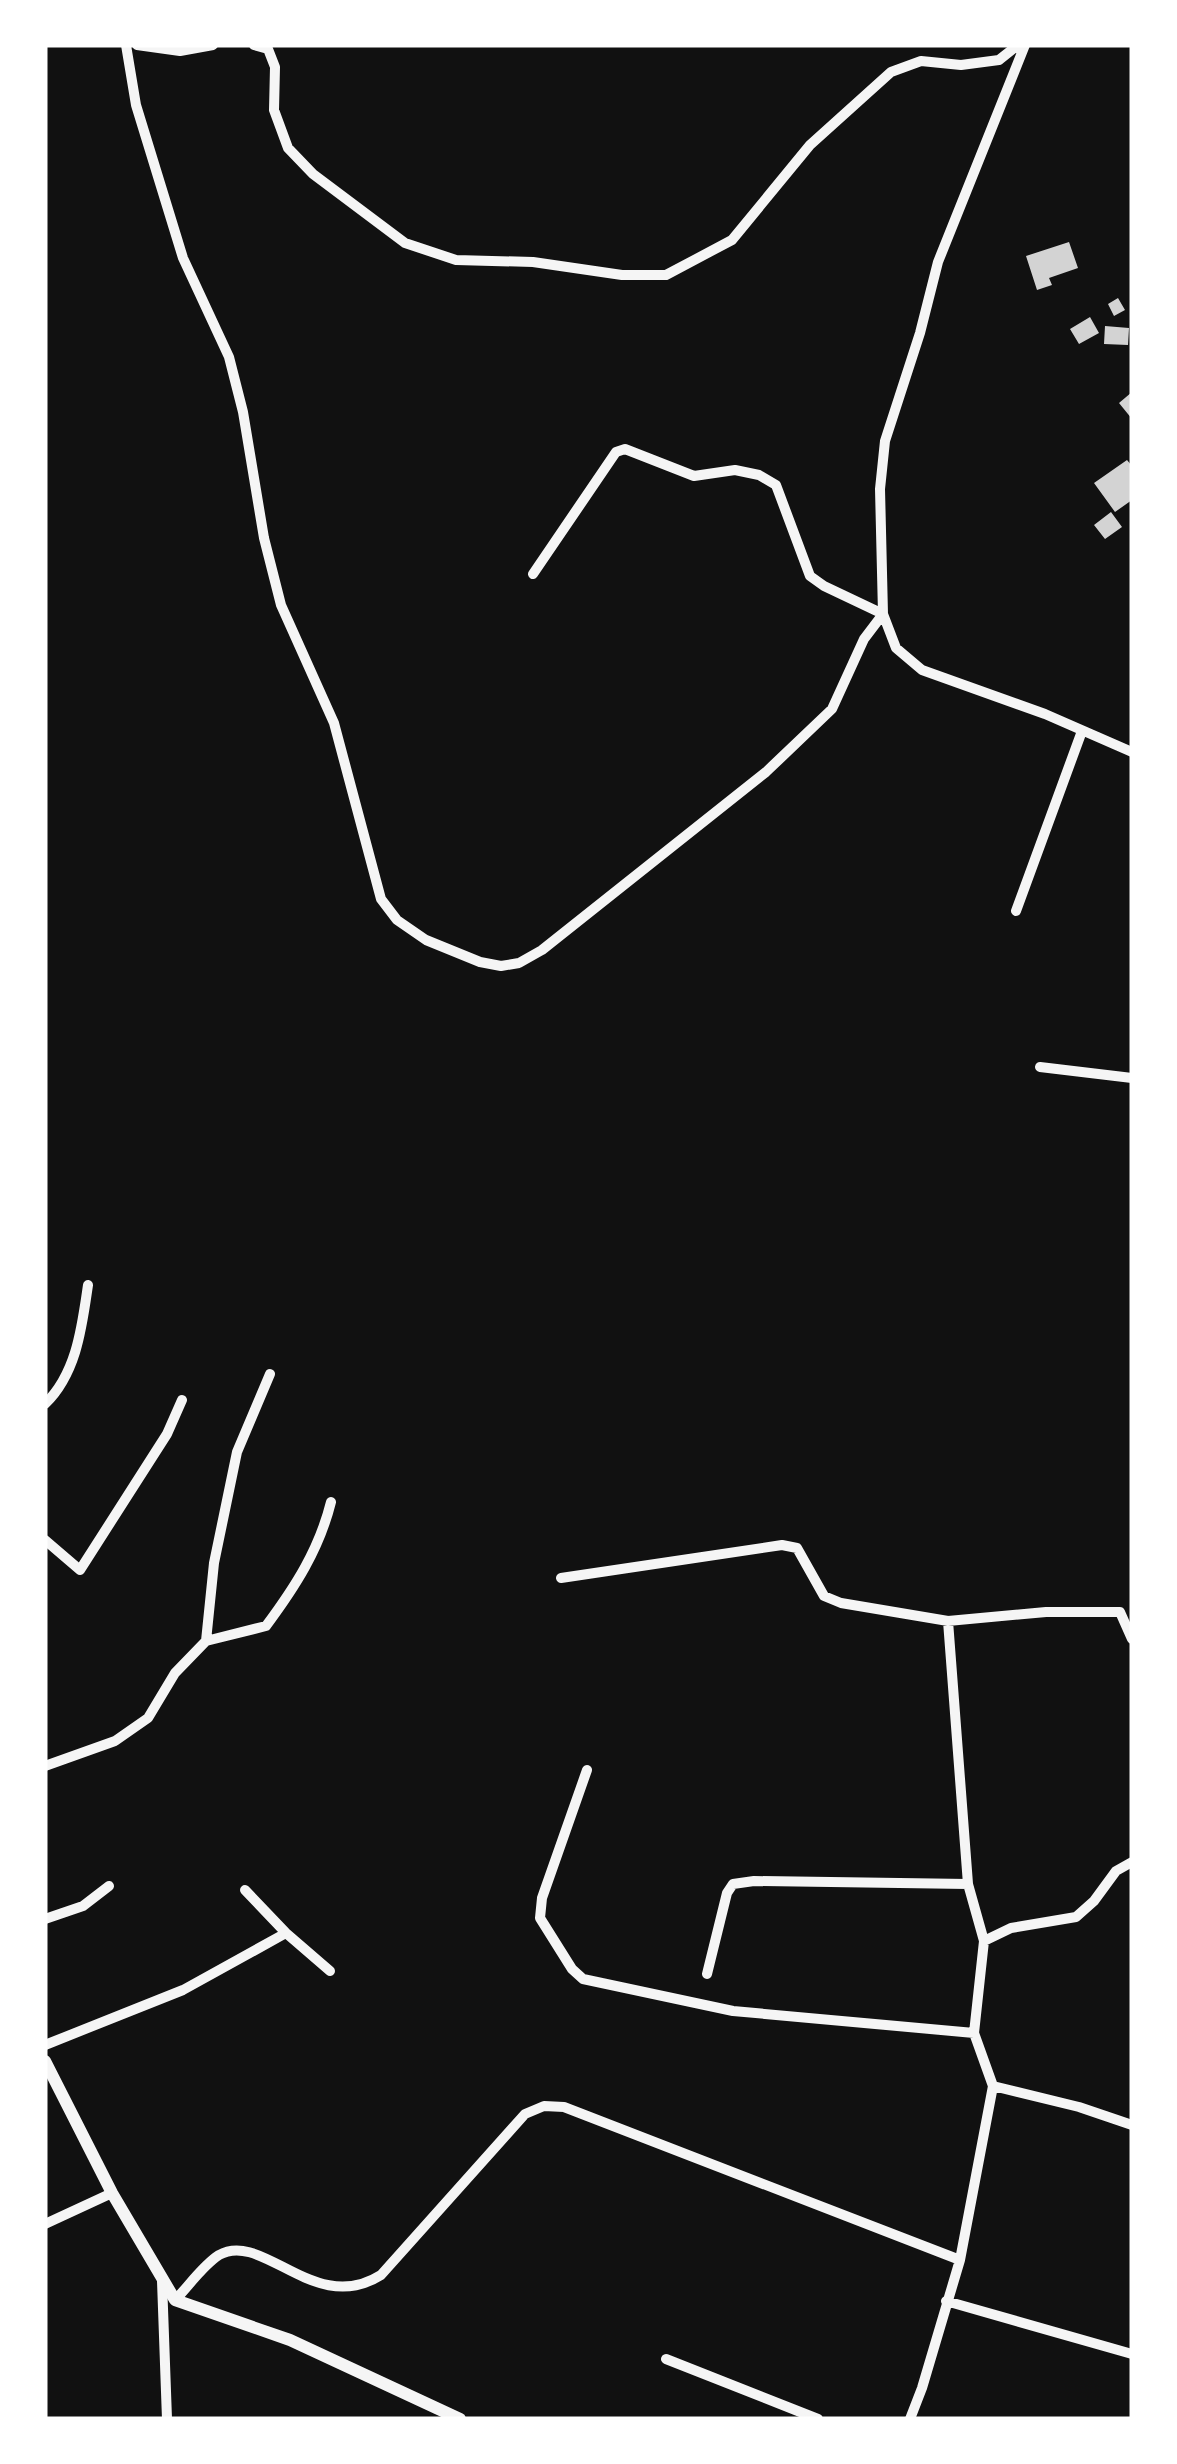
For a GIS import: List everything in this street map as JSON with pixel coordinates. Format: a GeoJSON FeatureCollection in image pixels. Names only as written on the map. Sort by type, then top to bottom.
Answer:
{"type":"FeatureCollection","features":[{"type":"Feature","properties":{"kind":"street"},"geometry":{"type":"LineString","coordinates":[[126,45],[141,125],[182,258],[229,357],[243,412],[264,538],[281,604],[334,724],[381,900],[397,920],[426,940],[480,962],[501,966],[519,963],[542,950],[766,772],[832,709],[864,639],[883,614]]}},
{"type":"Feature","properties":{"kind":"street"},"geometry":{"type":"LineString","coordinates":[[136,45],[180,51],[213,45]]}},
{"type":"Feature","properties":{"kind":"street"},"geometry":{"type":"LineString","coordinates":[[254,45],[273,51],[274,110],[288,148],[313,174],[406,244],[456,260],[533,262],[622,275],[666,275],[732,240],[810,145],[891,72],[921,62],[961,65],[999,60],[1021,45]]}},
{"type":"Feature","properties":{"kind":"street"},"geometry":{"type":"LineString","coordinates":[[1021,45],[938,262],[885,441],[880,488],[883,614],[896,648],[922,670],[1045,714],[1132,752]]}},
{"type":"Feature","properties":{"kind":"street"},"geometry":{"type":"LineString","coordinates":[[532,574],[616,452],[625,449],[694,476],[735,470],[759,475],[776,485],[810,576],[883,614]]}},
{"type":"Feature","properties":{"kind":"street"},"geometry":{"type":"LineString","coordinates":[[1016,910],[1082,731]]}},
{"type":"Feature","properties":{"kind":"street"},"geometry":{"type":"LineString","coordinates":[[1040,1068],[1132,1078]]}},
{"type":"Feature","properties":{"kind":"street"},"geometry":{"type":"LineString","coordinates":[[45,1404],[54,1395],[79,1344],[88,1285]]}},
{"type":"Feature","properties":{"kind":"street"},"geometry":{"type":"LineString","coordinates":[[206,1642],[214,1563],[237,1452],[270,1374]]}},
{"type":"Feature","properties":{"kind":"street"},"geometry":{"type":"LineString","coordinates":[[45,1540],[80,1570],[168,1434],[182,1400]]}},
{"type":"Feature","properties":{"kind":"street"},"geometry":{"type":"LineString","coordinates":[[45,1766],[115,1741],[148,1718],[175,1673],[206,1642],[266,1626],[312,1558],[330,1502]]}},
{"type":"Feature","properties":{"kind":"street"},"geometry":{"type":"LineString","coordinates":[[560,1578],[782,1545],[797,1548],[824,1596],[841,1602],[948,1621],[1046,1612],[1120,1612],[1132,1639]]}},
{"type":"Feature","properties":{"kind":"street"},"geometry":{"type":"LineString","coordinates":[[910,2419],[960,2260],[994,2086],[974,2032],[984,1941],[968,1884],[948,1621]]}},
{"type":"Feature","properties":{"kind":"street"},"geometry":{"type":"LineString","coordinates":[[587,1770],[542,1898],[540,1918],[572,1970],[583,1979],[732,2011],[974,2032]]}},
{"type":"Feature","properties":{"kind":"street"},"geometry":{"type":"LineString","coordinates":[[984,1941],[1011,1928],[1076,1917],[1094,1901],[1116,1871],[1132,1862]]}},
{"type":"Feature","properties":{"kind":"street"},"geometry":{"type":"LineString","coordinates":[[707,1974],[726,1893],[733,1884],[968,1884]]}},
{"type":"Feature","properties":{"kind":"street"},"geometry":{"type":"LineString","coordinates":[[45,1919],[83,1906],[109,1886]]}},
{"type":"Feature","properties":{"kind":"street"},"geometry":{"type":"LineString","coordinates":[[245,1890],[286,1934],[330,1972]]}},
{"type":"Feature","properties":{"kind":"street"},"geometry":{"type":"LineString","coordinates":[[45,2045],[182,1990],[286,1934]]}},
{"type":"Feature","properties":{"kind":"street"},"geometry":{"type":"LineString","coordinates":[[45,2061],[112,2192],[175,2300],[290,2340],[460,2419]]}},
{"type":"Feature","properties":{"kind":"street"},"geometry":{"type":"LineString","coordinates":[[994,2086],[1132,2125]]}},
{"type":"Feature","properties":{"kind":"street"},"geometry":{"type":"LineString","coordinates":[[175,2300],[220,2256],[233,2252],[250,2252],[312,2282],[337,2288],[364,2286],[381,2275],[526,2114],[544,2106],[564,2106],[960,2260]]}},
{"type":"Feature","properties":{"kind":"street"},"geometry":{"type":"LineString","coordinates":[[45,2224],[112,2192]]}},
{"type":"Feature","properties":{"kind":"street"},"geometry":{"type":"LineString","coordinates":[[162,2280],[167,2419]]}},
{"type":"Feature","properties":{"kind":"street"},"geometry":{"type":"LineString","coordinates":[[946,2301],[1132,2354]]}},
{"type":"Feature","properties":{"kind":"street"},"geometry":{"type":"LineString","coordinates":[[666,2359],[818,2419]]}},
{"type":"Feature","properties":{"kind":"building"},"geometry":{"type":"Polygon","coordinates":[[[1069,242],[1078,268],[1049,278],[1052,285],[1037,290],[1026,256],[1069,242]]]}},
{"type":"Feature","properties":{"kind":"building"},"geometry":{"type":"Polygon","coordinates":[[[1118,298],[1125,310],[1114,316],[1108,304],[1118,298]]]}},
{"type":"Feature","properties":{"kind":"building"},"geometry":{"type":"Polygon","coordinates":[[[1090,317],[1099,333],[1079,344],[1070,329],[1090,317]]]}},
{"type":"Feature","properties":{"kind":"building"},"geometry":{"type":"Polygon","coordinates":[[[1105,326],[1129,328],[1128,345],[1104,344],[1105,326]]]}},
{"type":"Feature","properties":{"kind":"building"},"geometry":{"type":"Polygon","coordinates":[[[1132,392],[1132,419],[1119,403],[1132,392]]]}},
{"type":"Feature","properties":{"kind":"building"},"geometry":{"type":"Polygon","coordinates":[[[1127,460],[1132,466],[1132,500],[1115,512],[1094,483],[1127,460]]]}},
{"type":"Feature","properties":{"kind":"building"},"geometry":{"type":"Polygon","coordinates":[[[1111,512],[1122,527],[1105,539],[1094,525],[1111,512]]]}}]}
